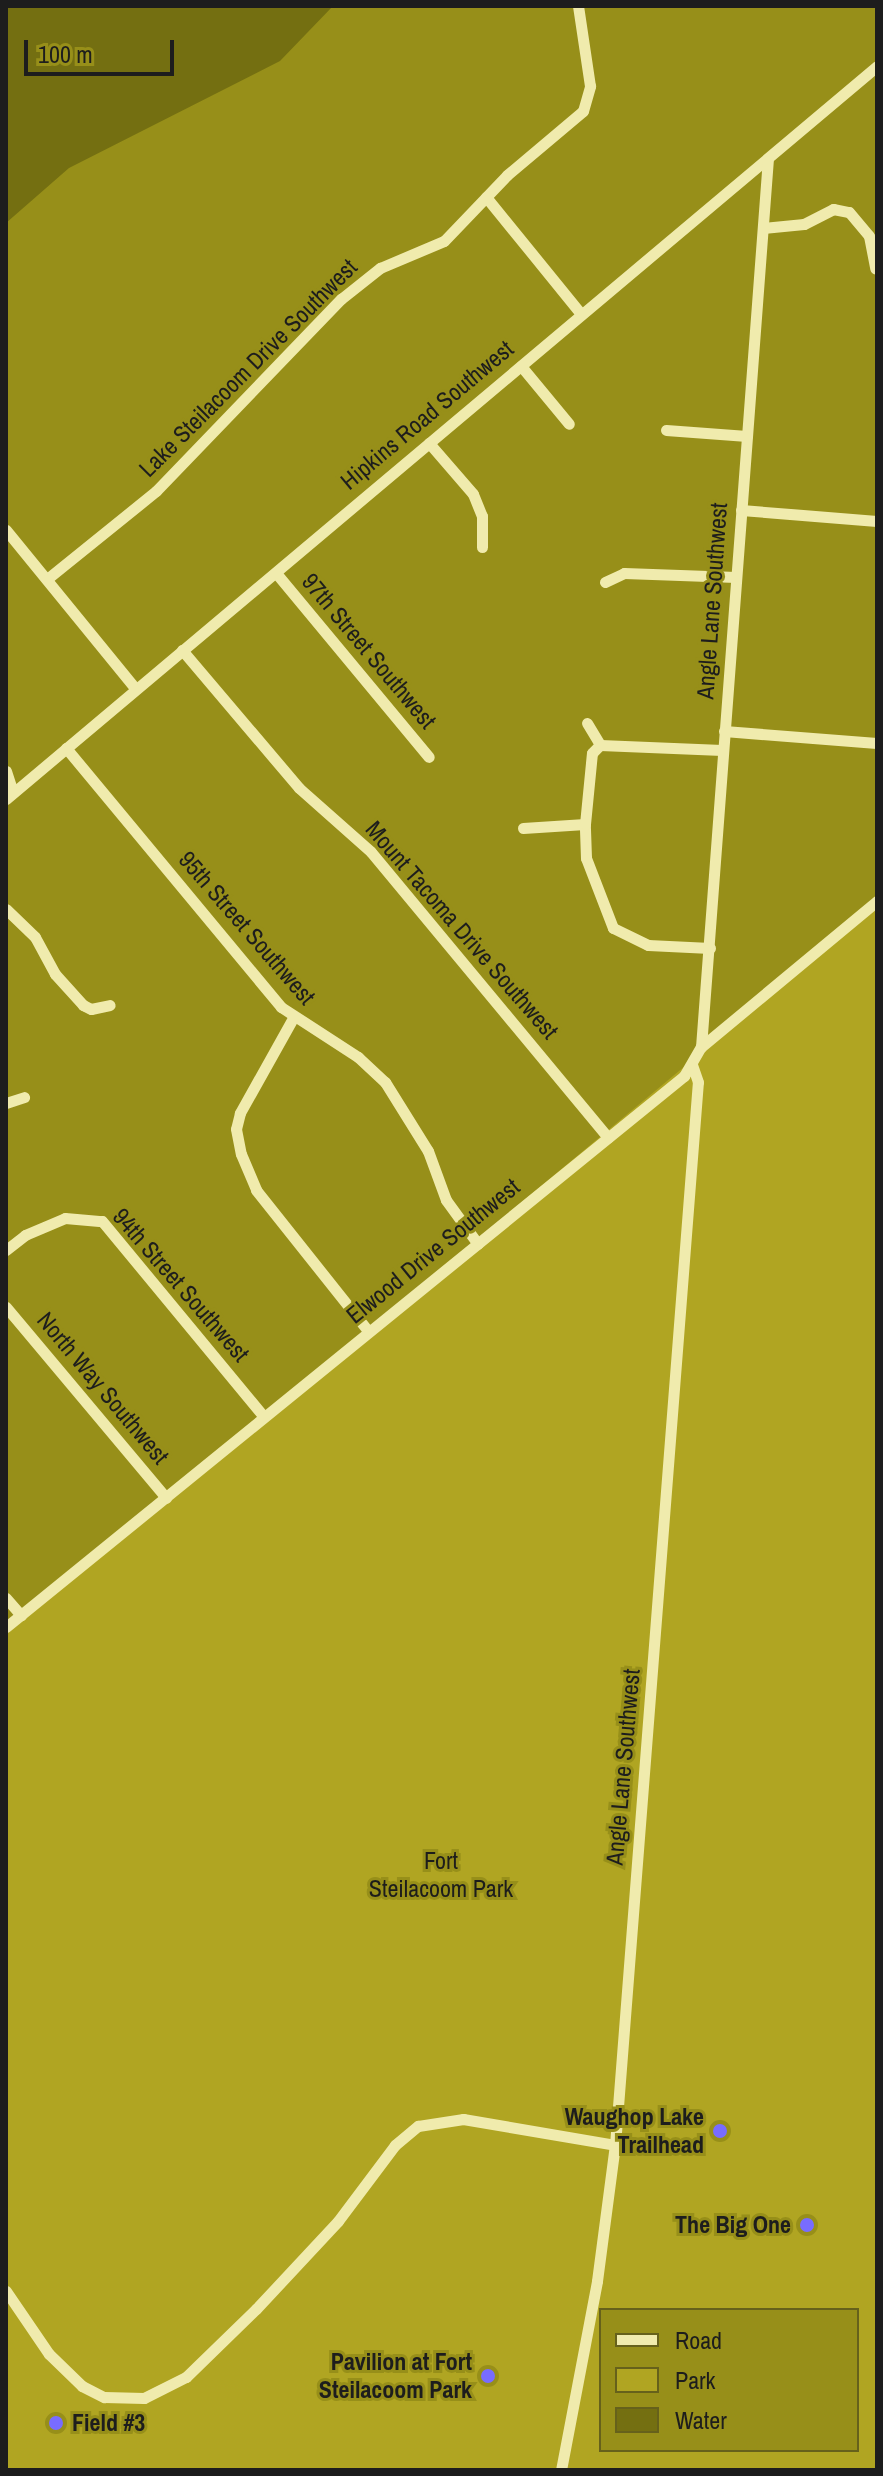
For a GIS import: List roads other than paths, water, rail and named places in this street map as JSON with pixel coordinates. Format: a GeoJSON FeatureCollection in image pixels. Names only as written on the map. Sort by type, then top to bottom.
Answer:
{"type":"FeatureCollection","features":[{"type":"Feature","properties":{"kind":"street","name":"Lake Steilacoom Drive Southwest"},"geometry":{"type":"LineString","coordinates":[[47,579],[156,491],[341,299],[380,268],[444,241],[486,197],[587,103],[590,86],[578,6]]}},
{"type":"Feature","properties":{"kind":"street","name":"Hipkins Road Southwest"},"geometry":{"type":"LineString","coordinates":[[10,796],[877,66]]}},
{"type":"Feature","properties":{"kind":"street","name":"Angle Lane Southwest"},"geometry":{"type":"LineString","coordinates":[[701,1047],[768,159]]}},
{"type":"Feature","properties":{"kind":"street"},"geometry":{"type":"LineString","coordinates":[[486,197],[581,314]]}},
{"type":"Feature","properties":{"kind":"street"},"geometry":{"type":"LineString","coordinates":[[763,228],[804,224],[833,209],[849,212],[869,236],[875,268]]}},
{"type":"Feature","properties":{"kind":"street"},"geometry":{"type":"LineString","coordinates":[[521,366],[569,424]]}},
{"type":"Feature","properties":{"kind":"street"},"geometry":{"type":"LineString","coordinates":[[666,430],[747,436]]}},
{"type":"Feature","properties":{"kind":"street"},"geometry":{"type":"LineString","coordinates":[[429,443],[479,507],[482,547]]}},
{"type":"Feature","properties":{"kind":"street"},"geometry":{"type":"LineString","coordinates":[[741,510],[877,521]]}},
{"type":"Feature","properties":{"kind":"street"},"geometry":{"type":"LineString","coordinates":[[6,530],[135,688]]}},
{"type":"Feature","properties":{"kind":"street","name":"97th Street Southwest"},"geometry":{"type":"LineString","coordinates":[[276,573],[429,757]]}},
{"type":"Feature","properties":{"kind":"street"},"geometry":{"type":"LineString","coordinates":[[605,582],[624,573],[736,577]]}},
{"type":"Feature","properties":{"kind":"street","name":"Mount Tacoma Drive Southwest"},"geometry":{"type":"LineString","coordinates":[[182,650],[299,788],[371,852],[608,1137]]}},
{"type":"Feature","properties":{"kind":"street"},"geometry":{"type":"LineString","coordinates":[[587,723],[600,745]]}},
{"type":"Feature","properties":{"kind":"street"},"geometry":{"type":"LineString","coordinates":[[724,731],[877,743]]}},
{"type":"Feature","properties":{"kind":"street"},"geometry":{"type":"LineString","coordinates":[[710,948],[648,945],[613,928],[586,858],[585,824],[592,753],[600,745],[722,750]]}},
{"type":"Feature","properties":{"kind":"street","name":"95th Street Southwest"},"geometry":{"type":"LineString","coordinates":[[66,748],[293,1018],[358,1057],[385,1082],[424,1143],[446,1200],[478,1244]]}},
{"type":"Feature","properties":{"kind":"street"},"geometry":{"type":"LineString","coordinates":[[6,771],[10,796]]}},
{"type":"Feature","properties":{"kind":"street"},"geometry":{"type":"LineString","coordinates":[[523,828],[585,824]]}},
{"type":"Feature","properties":{"kind":"street","name":"Elwood Drive Southwest"},"geometry":{"type":"LineString","coordinates":[[6,1627],[608,1137],[692,1065],[701,1047],[877,901]]}},
{"type":"Feature","properties":{"kind":"street"},"geometry":{"type":"LineString","coordinates":[[6,909],[35,937],[67,990],[91,1009],[110,1005]]}},
{"type":"Feature","properties":{"kind":"street"},"geometry":{"type":"LineString","coordinates":[[293,1018],[240,1113],[236,1129],[241,1154],[256,1190],[368,1331]]}},
{"type":"Feature","properties":{"kind":"street","name":"Angle Lane Southwest"},"geometry":{"type":"LineString","coordinates":[[561,2470],[597,2281],[615,2145],[698,1082],[692,1065]]}},
{"type":"Feature","properties":{"kind":"street"},"geometry":{"type":"LineString","coordinates":[[6,1103],[24,1097]]}},
{"type":"Feature","properties":{"kind":"street","name":"94th Street Southwest"},"geometry":{"type":"LineString","coordinates":[[7,1247],[65,1218],[102,1221],[264,1417]]}},
{"type":"Feature","properties":{"kind":"street","name":"North Way Southwest"},"geometry":{"type":"LineString","coordinates":[[6,1307],[166,1498]]}},
{"type":"Feature","properties":{"kind":"street"},"geometry":{"type":"LineString","coordinates":[[6,1598],[21,1615]]}},
{"type":"Feature","properties":{"kind":"street"},"geometry":{"type":"LineString","coordinates":[[6,2291],[49,2354],[82,2386],[104,2397],[144,2398],[186,2377],[256,2309],[338,2221],[395,2145],[418,2126],[463,2119],[615,2145]]}},
{"type":"Feature","properties":{"kind":"water"},"geometry":{"type":"Polygon","coordinates":[[[6,6],[333,6],[280,61],[69,168],[6,223],[6,6]]]}},
{"type":"Feature","properties":{"kind":"place","name":"Waughop Lake Trailhead"},"geometry":{"type":"Point","coordinates":[720,2131]}},
{"type":"Feature","properties":{"kind":"place","name":"The Big One"},"geometry":{"type":"Point","coordinates":[807,2225]}},
{"type":"Feature","properties":{"kind":"place","name":"Pavilion at Fort Steilacoom Park"},"geometry":{"type":"Point","coordinates":[488,2376]}},
{"type":"Feature","properties":{"kind":"place","name":"Field #3"},"geometry":{"type":"Point","coordinates":[56,2423]}},
{"type":"Feature","properties":{"kind":"park label","name":"Fort Steilacoom Park"},"geometry":{"type":"Point","coordinates":[441,1875]}}]}
